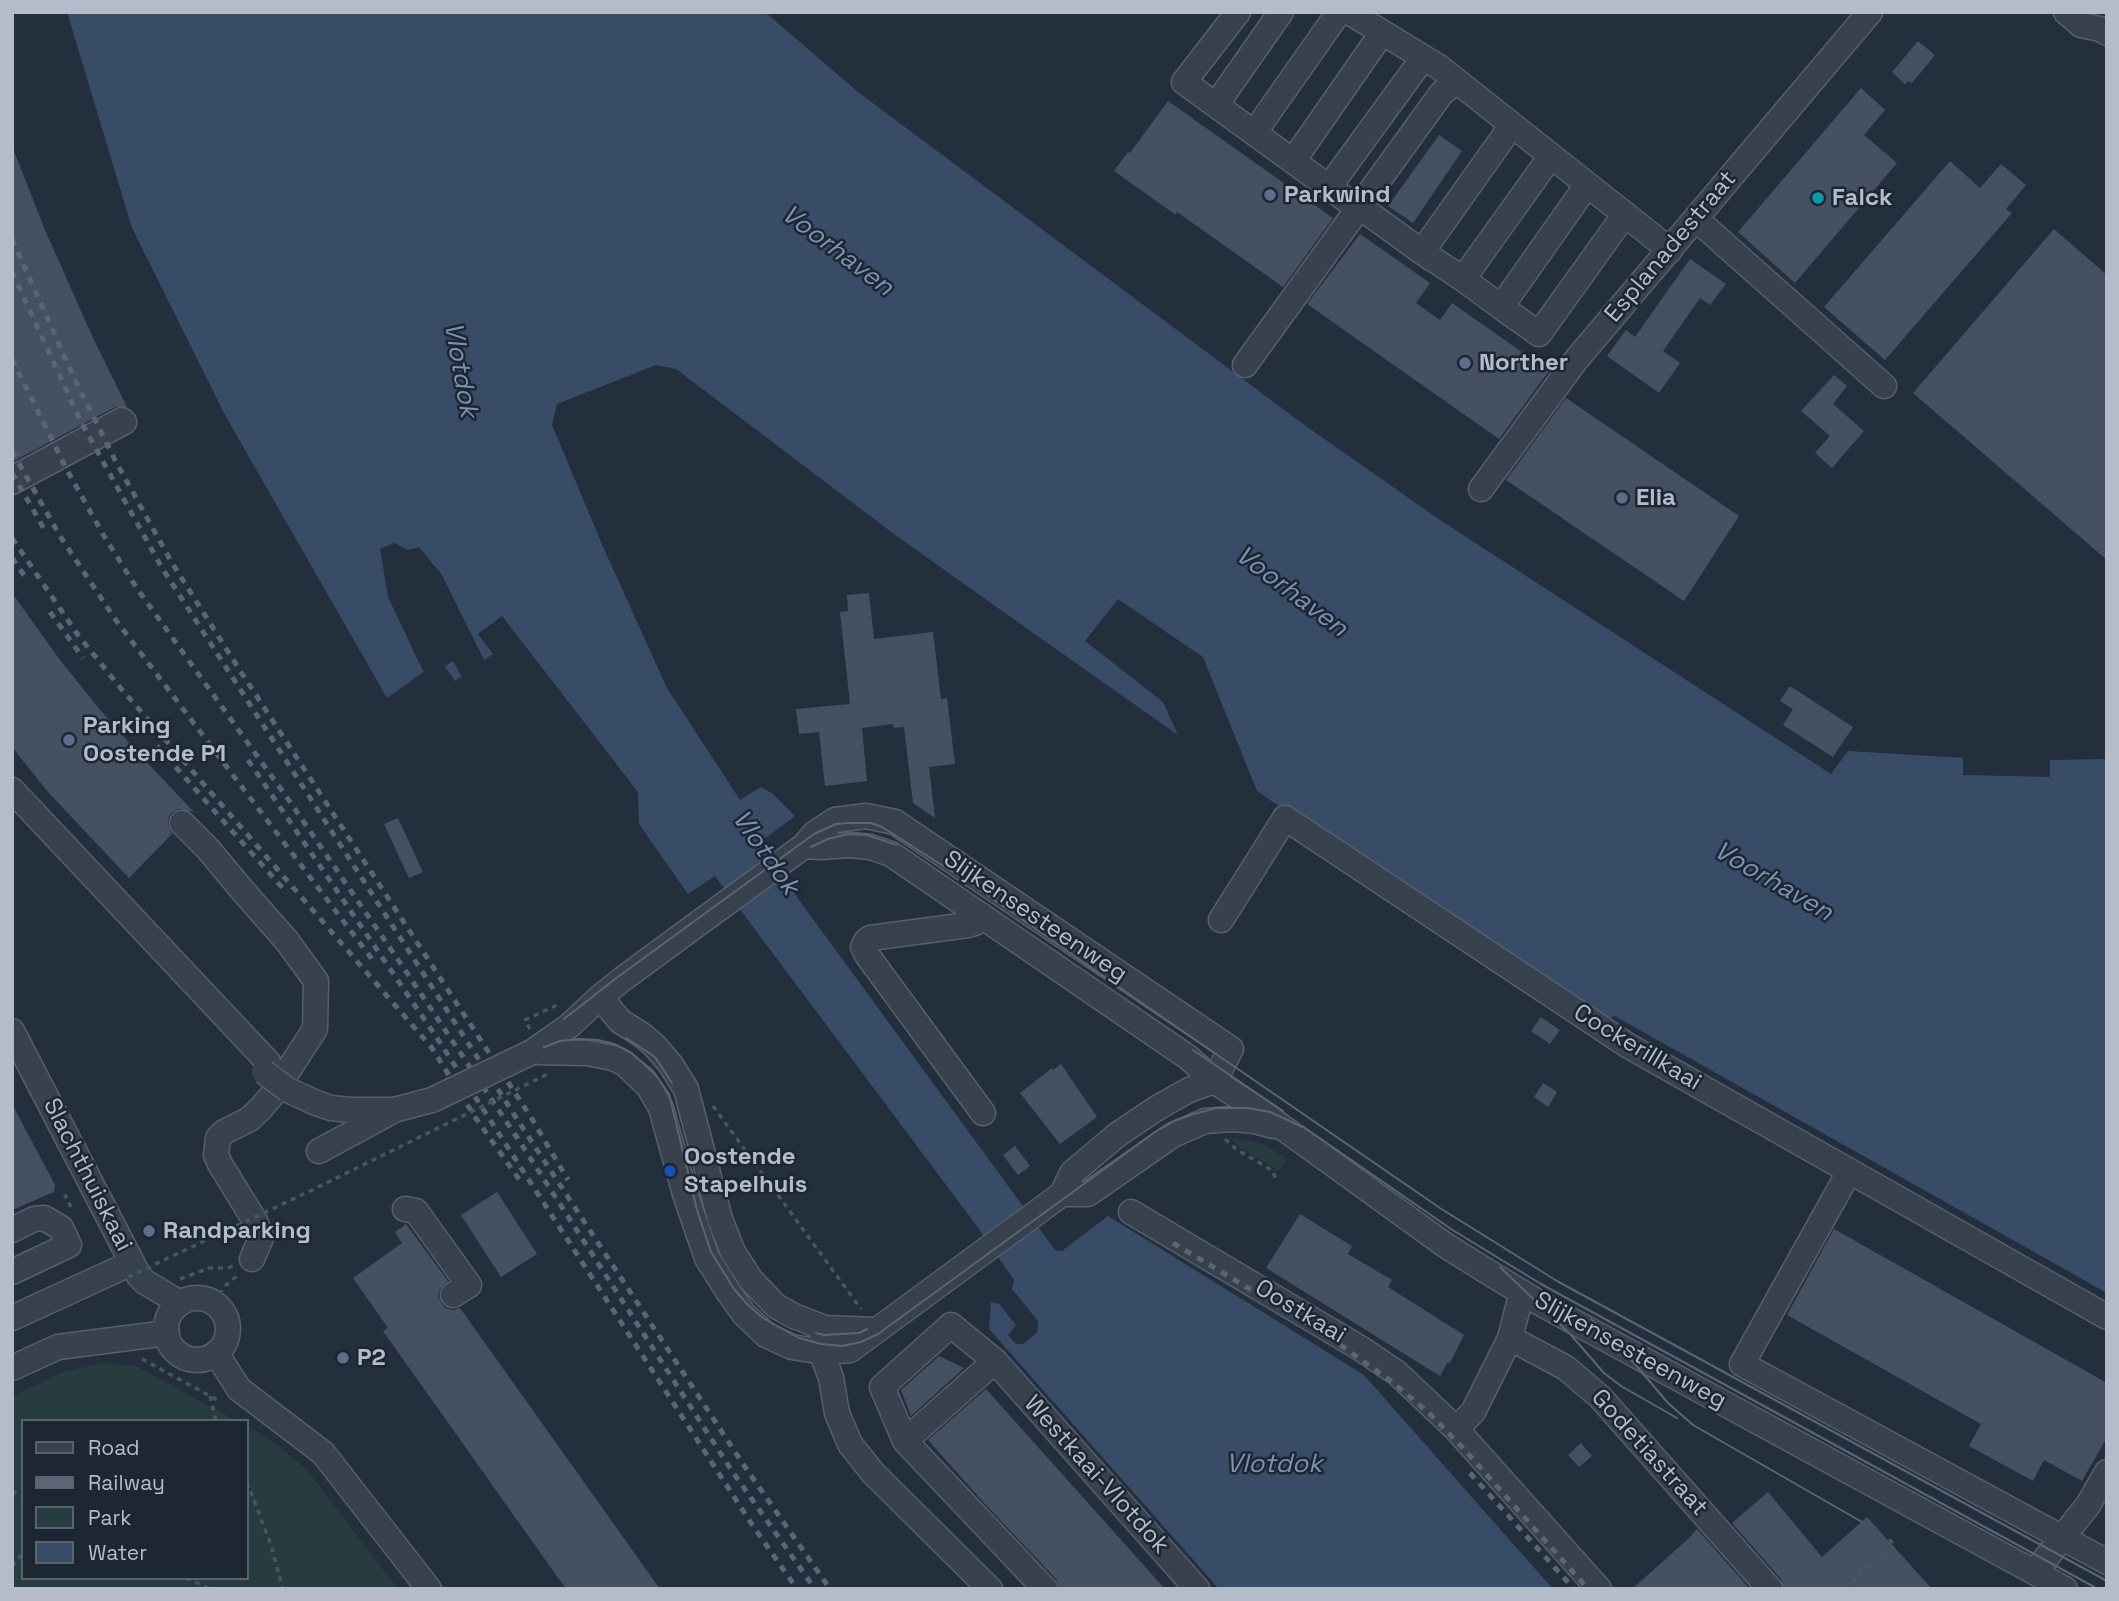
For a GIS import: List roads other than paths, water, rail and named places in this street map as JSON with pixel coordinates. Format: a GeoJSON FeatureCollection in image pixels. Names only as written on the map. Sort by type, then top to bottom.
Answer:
{"type":"FeatureCollection","features":[{"type":"Feature","properties":{"kind":"street"},"geometry":{"type":"LineString","coordinates":[[1238,12],[1184,82],[1539,334],[1625,214]]}},
{"type":"Feature","properties":{"kind":"street"},"geometry":{"type":"LineString","coordinates":[[1216,105],[1281,12]]}},
{"type":"Feature","properties":{"kind":"street"},"geometry":{"type":"LineString","coordinates":[[1254,133],[1339,12]]}},
{"type":"Feature","properties":{"kind":"street"},"geometry":{"type":"LineString","coordinates":[[1349,12],[1456,80],[1670,250]]}},
{"type":"Feature","properties":{"kind":"street","name":"Esplanadestraat"},"geometry":{"type":"LineString","coordinates":[[1481,489],[1576,360],[1870,12]]}},
{"type":"Feature","properties":{"kind":"street"},"geometry":{"type":"LineString","coordinates":[[2067,12],[2081,25],[2099,25]]}},
{"type":"Feature","properties":{"kind":"street"},"geometry":{"type":"LineString","coordinates":[[1293,161],[1382,33]]}},
{"type":"Feature","properties":{"kind":"street"},"geometry":{"type":"LineString","coordinates":[[1329,187],[1423,58]]}},
{"type":"Feature","properties":{"kind":"street"},"geometry":{"type":"LineString","coordinates":[[1245,365],[1441,94],[1456,80]]}},
{"type":"Feature","properties":{"kind":"street"},"geometry":{"type":"LineString","coordinates":[[1422,252],[1512,125]]}},
{"type":"Feature","properties":{"kind":"street"},"geometry":{"type":"LineString","coordinates":[[1462,279],[1551,156]]}},
{"type":"Feature","properties":{"kind":"street"},"geometry":{"type":"LineString","coordinates":[[1501,307],[1587,185]]}},
{"type":"Feature","properties":{"kind":"street"},"geometry":{"type":"LineString","coordinates":[[1696,219],[1884,387]]}},
{"type":"Feature","properties":{"kind":"street"},"geometry":{"type":"LineString","coordinates":[[12,790],[266,1067]]}},
{"type":"Feature","properties":{"kind":"street"},"geometry":{"type":"LineString","coordinates":[[12,805],[244,1053],[290,1085],[350,1110],[394,1110],[432,1100],[530,1049]]}},
{"type":"Feature","properties":{"kind":"street","name":"Slijkensesteenweg"},"geometry":{"type":"LineString","coordinates":[[530,1049],[803,847],[814,834],[835,820],[866,816],[895,822],[1231,1049],[1214,1081]]}},
{"type":"Feature","properties":{"kind":"street","name":"Cockerillkaai"},"geometry":{"type":"LineString","coordinates":[[1221,920],[1285,818],[1627,1045],[2107,1317]]}},
{"type":"Feature","properties":{"kind":"street"},"geometry":{"type":"LineString","coordinates":[[182,823],[208,849],[287,941],[316,981],[315,1029],[274,1094],[250,1119],[218,1138],[216,1155],[256,1221],[261,1238],[252,1259]]}},
{"type":"Feature","properties":{"kind":"street","name":"Slijkensesteenweg"},"geometry":{"type":"LineString","coordinates":[[803,847],[850,845],[870,847],[891,854],[1189,1058],[1214,1081],[1445,1245],[1522,1292],[2065,1589]]}},
{"type":"Feature","properties":{"kind":"street"},"geometry":{"type":"LineString","coordinates":[[981,915],[975,923],[968,925],[870,938],[863,947],[983,1113]]}},
{"type":"Feature","properties":{"kind":"street"},"geometry":{"type":"LineString","coordinates":[[600,997],[620,1021],[655,1046],[686,1089],[720,1219],[733,1252],[751,1280],[776,1306],[794,1316],[824,1340],[850,1350],[1062,1194],[1072,1173],[1116,1135],[1189,1090],[1214,1081]]}},
{"type":"Feature","properties":{"kind":"street","name":"Slachthuiskaai"},"geometry":{"type":"LineString","coordinates":[[12,1031],[18,1056],[145,1282],[170,1295],[180,1291]]}},
{"type":"Feature","properties":{"kind":"street"},"geometry":{"type":"LineString","coordinates":[[330,1101],[381,1101],[412,1097],[530,1049],[600,1054],[625,1064],[648,1086],[662,1108],[685,1194],[707,1258],[744,1314],[766,1335],[792,1347],[824,1340]]}},
{"type":"Feature","properties":{"kind":"street"},"geometry":{"type":"LineString","coordinates":[[319,1151],[428,1091]]}},
{"type":"Feature","properties":{"kind":"street"},"geometry":{"type":"LineString","coordinates":[[1062,1194],[1088,1194],[1173,1135],[1205,1121],[1254,1121],[1283,1129]]}},
{"type":"Feature","properties":{"kind":"street"},"geometry":{"type":"LineString","coordinates":[[1849,1172],[1742,1364],[2107,1562]]}},
{"type":"Feature","properties":{"kind":"street"},"geometry":{"type":"LineString","coordinates":[[405,1209],[416,1212],[468,1285],[453,1295]]}},
{"type":"Feature","properties":{"kind":"street","name":"Oostkaai"},"geometry":{"type":"LineString","coordinates":[[1131,1212],[1398,1373],[1456,1429],[1599,1589]]}},
{"type":"Feature","properties":{"kind":"street"},"geometry":{"type":"LineString","coordinates":[[12,1230],[34,1219],[44,1218],[61,1228],[69,1245],[12,1272]]}},
{"type":"Feature","properties":{"kind":"street"},"geometry":{"type":"LineString","coordinates":[[12,1318],[126,1272]]}},
{"type":"Feature","properties":{"kind":"street"},"geometry":{"type":"LineString","coordinates":[[180,1291],[191,1298],[203,1298],[214,1303],[223,1311],[228,1321],[228,1333],[224,1344],[216,1353],[199,1360],[181,1355],[174,1349],[167,1333],[168,1319],[180,1291]]}},
{"type":"Feature","properties":{"kind":"street"},"geometry":{"type":"LineString","coordinates":[[1456,1429],[1473,1412],[1510,1338],[1522,1292]]}},
{"type":"Feature","properties":{"kind":"street","name":"Westkaai-Vlotdok"},"geometry":{"type":"LineString","coordinates":[[905,1441],[883,1387],[951,1325],[995,1361],[1197,1589]]}},
{"type":"Feature","properties":{"kind":"street"},"geometry":{"type":"LineString","coordinates":[[12,1368],[58,1347],[167,1333]]}},
{"type":"Feature","properties":{"kind":"street","name":"Godetiastraat"},"geometry":{"type":"LineString","coordinates":[[1510,1338],[1566,1368],[1600,1397],[1770,1589]]}},
{"type":"Feature","properties":{"kind":"street"},"geometry":{"type":"LineString","coordinates":[[824,1340],[837,1413],[850,1444],[873,1473],[990,1589]]}},
{"type":"Feature","properties":{"kind":"street"},"geometry":{"type":"LineString","coordinates":[[216,1353],[239,1389],[323,1453],[429,1589]]}},
{"type":"Feature","properties":{"kind":"street"},"geometry":{"type":"LineString","coordinates":[[995,1361],[905,1441],[1045,1589]]}},
{"type":"Feature","properties":{"kind":"street"},"geometry":{"type":"LineString","coordinates":[[2035,1572],[2088,1505],[2107,1472]]}},
{"type":"Feature","properties":{"kind":"water"},"geometry":{"type":"Polygon","coordinates":[[[67,12],[765,12],[858,92],[1303,424],[1440,520],[1831,774],[1848,751],[1963,758],[1963,775],[2050,777],[2050,760],[2107,759],[2107,1293],[1613,1015],[1606,1027],[1283,809],[1036,635],[894,534],[676,369],[656,365],[557,404],[552,425],[667,688],[740,800],[761,787],[773,794],[795,816],[760,842],[799,900],[1055,1250],[1062,1251],[1108,1216],[1364,1375],[1553,1589],[1219,1589],[989,1329],[991,1302],[999,1304],[1016,1325],[1008,1335],[1016,1344],[1023,1344],[1037,1333],[1038,1321],[1012,1289],[1014,1280],[979,1229],[715,876],[688,894],[639,824],[638,792],[502,616],[478,634],[493,654],[455,681],[440,660],[387,698],[225,415],[132,228],[67,12]]]}},
{"type":"Feature","properties":{"kind":"tram line"},"geometry":{"type":"LineString","coordinates":[[564,1019],[814,834],[836,824],[871,823],[882,827],[970,883],[1440,1208],[1557,1281],[2107,1581]]}},
{"type":"Feature","properties":{"kind":"tram line"},"geometry":{"type":"LineString","coordinates":[[811,847],[848,834],[867,835],[897,845]]}},
{"type":"Feature","properties":{"kind":"tram line"},"geometry":{"type":"LineString","coordinates":[[626,1038],[655,1057],[672,1083]]}},
{"type":"Feature","properties":{"kind":"tram line"},"geometry":{"type":"LineString","coordinates":[[532,1052],[560,1041],[598,1040],[630,1052],[653,1071],[669,1094],[697,1210],[711,1252],[734,1289],[747,1304],[763,1318],[799,1338],[842,1346],[861,1342],[878,1334],[1155,1132],[1174,1121],[1216,1108],[1248,1108],[1270,1112],[1305,1128],[1451,1229],[1541,1284],[2098,1589]]}},
{"type":"Feature","properties":{"kind":"tram line"},"geometry":{"type":"LineString","coordinates":[[1193,1050],[1283,1111]]}},
{"type":"Feature","properties":{"kind":"tram line"},"geometry":{"type":"LineString","coordinates":[[1500,1267],[1571,1335],[1604,1373],[1621,1386],[1677,1418]]}},
{"type":"Feature","properties":{"kind":"tram line"},"geometry":{"type":"LineString","coordinates":[[1591,1319],[1617,1343],[1668,1403],[1693,1425],[1862,1522]]}},
{"type":"Feature","properties":{"kind":"tram line"},"geometry":{"type":"LineString","coordinates":[[816,1333],[859,1333],[867,1329]]}},
{"type":"Feature","properties":{"kind":"railway"},"geometry":{"type":"LineString","coordinates":[[12,239],[76,382],[172,563],[532,1119],[568,1180]]}},
{"type":"Feature","properties":{"kind":"railway"},"geometry":{"type":"LineString","coordinates":[[12,272],[81,422],[162,568],[528,1136],[743,1464],[830,1589]]}},
{"type":"Feature","properties":{"kind":"railway"},"geometry":{"type":"LineString","coordinates":[[12,359],[67,470],[136,587],[288,799],[403,967],[518,1139],[732,1471],[815,1589]]}},
{"type":"Feature","properties":{"kind":"railway"},"geometry":{"type":"LineString","coordinates":[[12,451],[60,536],[115,619],[375,963]]}},
{"type":"Feature","properties":{"kind":"railway"},"geometry":{"type":"LineString","coordinates":[[12,473],[47,534]]}},
{"type":"Feature","properties":{"kind":"railway"},"geometry":{"type":"LineString","coordinates":[[12,538],[78,635],[118,685],[432,1048],[475,1117],[521,1182]]}},
{"type":"Feature","properties":{"kind":"railway"},"geometry":{"type":"LineString","coordinates":[[12,558],[28,581]]}},
{"type":"Feature","properties":{"kind":"railway"},"geometry":{"type":"LineString","coordinates":[[50,612],[83,658]]}},
{"type":"Feature","properties":{"kind":"railway"},"geometry":{"type":"LineString","coordinates":[[157,746],[287,893]]}},
{"type":"Feature","properties":{"kind":"railway"},"geometry":{"type":"LineString","coordinates":[[248,760],[437,1038],[751,1523],[797,1589]]}},
{"type":"Feature","properties":{"kind":"railway"},"geometry":{"type":"LineString","coordinates":[[1173,1243],[1325,1334],[1391,1381],[1430,1414],[1463,1448],[1588,1589]]}},
{"type":"Feature","properties":{"kind":"railway"},"geometry":{"type":"LineString","coordinates":[[1470,1473],[1574,1589]]}},
{"type":"Feature","properties":{"kind":"place","name":"Parkwind"},"geometry":{"type":"Point","coordinates":[1270,195]}},
{"type":"Feature","properties":{"kind":"place","name":"Falck"},"geometry":{"type":"Point","coordinates":[1818,198]}},
{"type":"Feature","properties":{"kind":"place","name":"Norther"},"geometry":{"type":"Point","coordinates":[1465,363]}},
{"type":"Feature","properties":{"kind":"place","name":"Elia"},"geometry":{"type":"Point","coordinates":[1622,498]}},
{"type":"Feature","properties":{"kind":"place","name":"Parking Oostende P1"},"geometry":{"type":"Point","coordinates":[69,740]}},
{"type":"Feature","properties":{"kind":"place","name":"Oostende Stapelhuis"},"geometry":{"type":"Point","coordinates":[670,1171]}},
{"type":"Feature","properties":{"kind":"place","name":"Randparking"},"geometry":{"type":"Point","coordinates":[149,1231]}},
{"type":"Feature","properties":{"kind":"place","name":"P2"},"geometry":{"type":"Point","coordinates":[343,1358]}},
{"type":"Feature","properties":{"kind":"water label","name":"Voorhaven"},"geometry":{"type":"Point","coordinates":[837,251]}},
{"type":"Feature","properties":{"kind":"water label","name":"Vlotdok"},"geometry":{"type":"Point","coordinates":[460,370]}},
{"type":"Feature","properties":{"kind":"water label","name":"Voorhaven"},"geometry":{"type":"Point","coordinates":[1291,592]}},
{"type":"Feature","properties":{"kind":"water label","name":"Vlotdok"},"geometry":{"type":"Point","coordinates":[765,853]}},
{"type":"Feature","properties":{"kind":"water label","name":"Voorhaven"},"geometry":{"type":"Point","coordinates":[1773,882]}},
{"type":"Feature","properties":{"kind":"water label","name":"Vlotdok"},"geometry":{"type":"Point","coordinates":[1274,1465]}}]}
